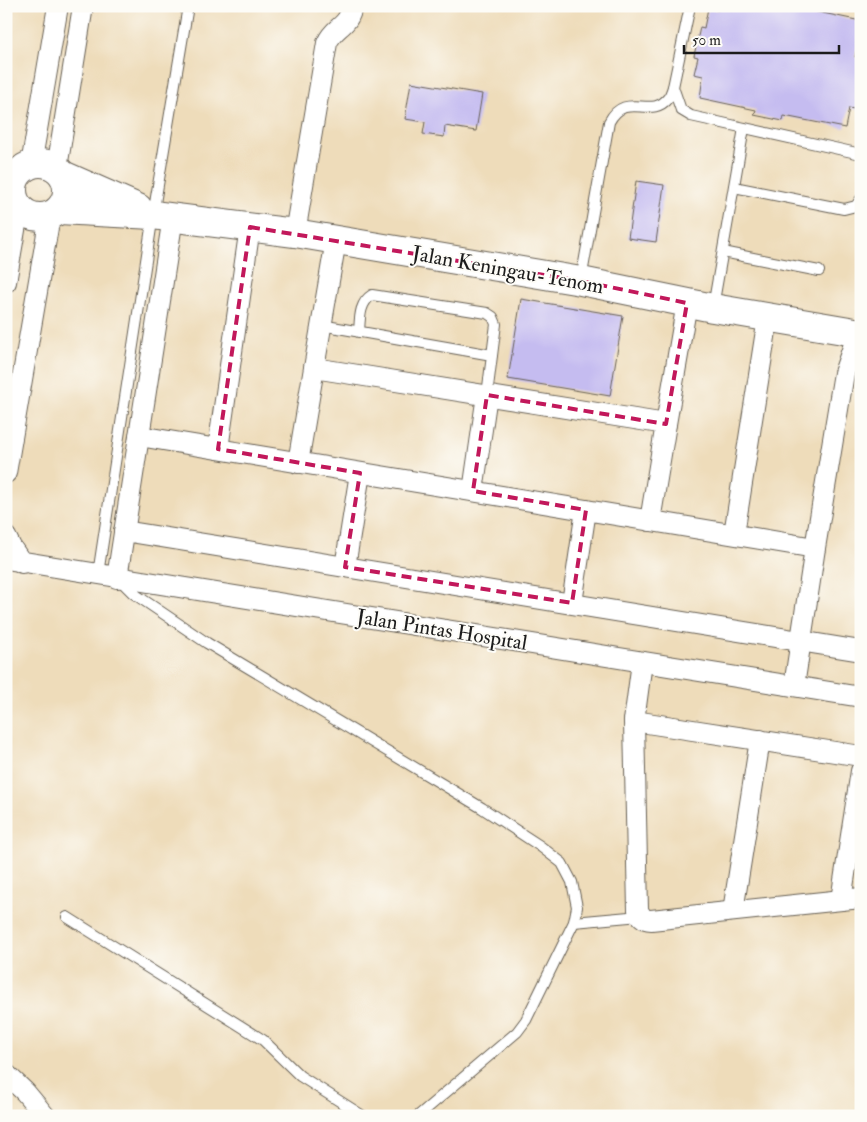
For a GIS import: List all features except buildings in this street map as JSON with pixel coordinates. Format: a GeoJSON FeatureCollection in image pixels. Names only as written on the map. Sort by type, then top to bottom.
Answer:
{"type":"FeatureCollection","features":[{"type":"Feature","properties":{"kind":"main road"},"geometry":{"type":"LineString","coordinates":[[36,169],[67,184],[65,202],[55,213],[42,218],[26,213],[14,204],[13,188],[18,174],[36,169]]}},
{"type":"Feature","properties":{"kind":"main road","name":"Jalan Keningau-Tenom"},"geometry":{"type":"LineString","coordinates":[[36,169],[163,216]]}},
{"type":"Feature","properties":{"kind":"main road","name":"Jalan Keningau-Tenom"},"geometry":{"type":"LineString","coordinates":[[55,213],[163,216],[250,226],[581,281],[686,303],[859,333]]}},
{"type":"Feature","properties":{"kind":"street"},"geometry":{"type":"LineString","coordinates":[[36,169],[58,6]]}},
{"type":"Feature","properties":{"kind":"street"},"geometry":{"type":"LineString","coordinates":[[36,169],[83,6]]}},
{"type":"Feature","properties":{"kind":"street"},"geometry":{"type":"LineString","coordinates":[[295,233],[327,43],[330,36],[348,20],[352,6]]}},
{"type":"Feature","properties":{"kind":"street"},"geometry":{"type":"LineString","coordinates":[[6,282],[14,204]]}},
{"type":"Feature","properties":{"kind":"street"},"geometry":{"type":"LineString","coordinates":[[6,473],[55,213]]}},
{"type":"Feature","properties":{"kind":"street"},"geometry":{"type":"LineString","coordinates":[[108,576],[124,531],[139,436],[163,216]]}},
{"type":"Feature","properties":{"kind":"street"},"geometry":{"type":"LineString","coordinates":[[218,449],[250,226]]}},
{"type":"Feature","properties":{"kind":"street"},"geometry":{"type":"LineString","coordinates":[[298,462],[336,240]]}},
{"type":"Feature","properties":{"kind":"street"},"geometry":{"type":"LineString","coordinates":[[650,520],[686,303]]}},
{"type":"Feature","properties":{"kind":"street"},"geometry":{"type":"LineString","coordinates":[[734,534],[768,318]]}},
{"type":"Feature","properties":{"kind":"street"},"geometry":{"type":"LineString","coordinates":[[794,686],[844,373],[859,333]]}},
{"type":"Feature","properties":{"kind":"street"},"geometry":{"type":"LineString","coordinates":[[314,368],[666,424]]}},
{"type":"Feature","properties":{"kind":"street"},"geometry":{"type":"LineString","coordinates":[[473,491],[487,395]]}},
{"type":"Feature","properties":{"kind":"street"},"geometry":{"type":"LineString","coordinates":[[139,436],[815,548]]}},
{"type":"Feature","properties":{"kind":"street"},"geometry":{"type":"LineString","coordinates":[[345,567],[360,473]]}},
{"type":"Feature","properties":{"kind":"street"},"geometry":{"type":"LineString","coordinates":[[572,603],[586,510]]}},
{"type":"Feature","properties":{"kind":"street"},"geometry":{"type":"LineString","coordinates":[[124,531],[861,651]]}},
{"type":"Feature","properties":{"kind":"street"},"geometry":{"type":"LineString","coordinates":[[6,537],[11,547],[14,561]]}},
{"type":"Feature","properties":{"kind":"street","name":"Jalan Pintas Hospital"},"geometry":{"type":"LineString","coordinates":[[14,561],[861,697]]}},
{"type":"Feature","properties":{"kind":"street"},"geometry":{"type":"LineString","coordinates":[[642,662],[634,721],[638,910],[640,916],[646,920],[651,920],[861,898]]}},
{"type":"Feature","properties":{"kind":"street"},"geometry":{"type":"LineString","coordinates":[[634,721],[861,756]]}},
{"type":"Feature","properties":{"kind":"street"},"geometry":{"type":"LineString","coordinates":[[733,912],[760,740]]}},
{"type":"Feature","properties":{"kind":"street"},"geometry":{"type":"LineString","coordinates":[[841,900],[861,771]]}},
{"type":"Feature","properties":{"kind":"street"},"geometry":{"type":"LineString","coordinates":[[6,1074],[25,1092],[45,1116]]}},
{"type":"Feature","properties":{"kind":"lane"},"geometry":{"type":"LineString","coordinates":[[188,6],[163,216],[108,576],[207,643],[482,808],[540,846],[562,863],[572,882],[577,907],[574,922],[526,1020],[517,1032],[418,1116]]}},
{"type":"Feature","properties":{"kind":"lane"},"geometry":{"type":"LineString","coordinates":[[581,281],[609,122],[613,114],[620,108],[630,106],[650,108],[668,98],[673,87],[690,6]]}},
{"type":"Feature","properties":{"kind":"lane"},"geometry":{"type":"LineString","coordinates":[[673,87],[681,110],[691,116],[861,154]]}},
{"type":"Feature","properties":{"kind":"lane"},"geometry":{"type":"LineString","coordinates":[[713,308],[744,128]]}},
{"type":"Feature","properties":{"kind":"lane"},"geometry":{"type":"LineString","coordinates":[[734,187],[844,209],[856,206],[861,199]]}},
{"type":"Feature","properties":{"kind":"lane"},"geometry":{"type":"LineString","coordinates":[[723,252],[818,271]]}},
{"type":"Feature","properties":{"kind":"lane"},"geometry":{"type":"LineString","coordinates":[[358,332],[363,304],[372,295],[487,313],[493,317],[496,324],[487,395]]}},
{"type":"Feature","properties":{"kind":"lane"},"geometry":{"type":"LineString","coordinates":[[321,325],[492,355]]}},
{"type":"Feature","properties":{"kind":"lane"},"geometry":{"type":"LineString","coordinates":[[67,916],[263,1040],[300,1076],[363,1116]]}},
{"type":"Feature","properties":{"kind":"lane"},"geometry":{"type":"LineString","coordinates":[[574,922],[640,916]]}},
{"type":"Feature","properties":{"kind":"highlighted area"},"geometry":{"type":"Polygon","coordinates":[[[250,227],[581,281],[687,303],[666,424],[487,395],[473,491],[586,510],[572,603],[345,567],[360,473],[218,449],[250,227]]]}}]}
